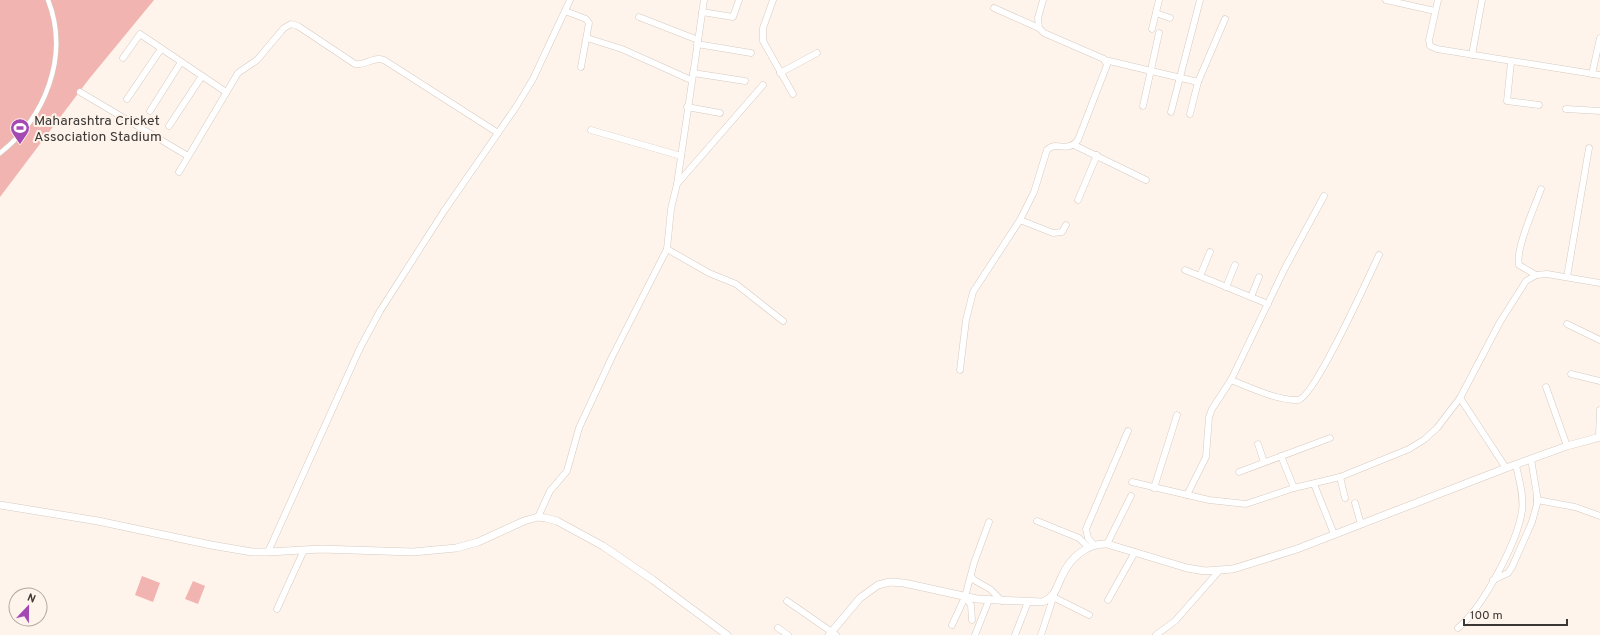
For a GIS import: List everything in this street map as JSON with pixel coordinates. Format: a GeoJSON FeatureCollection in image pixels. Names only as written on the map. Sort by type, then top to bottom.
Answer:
{"type":"FeatureCollection","features":[{"type":"Feature","properties":{"kind":"street"},"geometry":{"type":"LineString","coordinates":[[0,153],[15,141],[33,119],[47,93],[54,66],[56,37],[52,8],[48,0]]}},
{"type":"Feature","properties":{"kind":"street"},"geometry":{"type":"LineString","coordinates":[[268,552],[360,348],[380,311],[444,210],[498,133],[533,79],[570,0]]}},
{"type":"Feature","properties":{"kind":"street"},"geometry":{"type":"LineString","coordinates":[[538,517],[550,491],[567,471],[579,428],[612,357],[667,249],[671,210],[704,0]]}},
{"type":"Feature","properties":{"kind":"street"},"geometry":{"type":"LineString","coordinates":[[702,12],[733,17],[739,0]]}},
{"type":"Feature","properties":{"kind":"street"},"geometry":{"type":"LineString","coordinates":[[773,0],[762,36],[763,41],[793,94]]}},
{"type":"Feature","properties":{"kind":"street"},"geometry":{"type":"LineString","coordinates":[[1039,28],[1038,18],[1043,0]]}},
{"type":"Feature","properties":{"kind":"street"},"geometry":{"type":"LineString","coordinates":[[1152,29],[1159,0]]}},
{"type":"Feature","properties":{"kind":"street"},"geometry":{"type":"LineString","coordinates":[[1171,112],[1200,0]]}},
{"type":"Feature","properties":{"kind":"street"},"geometry":{"type":"LineString","coordinates":[[1386,0],[1435,11]]}},
{"type":"Feature","properties":{"kind":"street"},"geometry":{"type":"LineString","coordinates":[[1438,0],[1430,32],[1430,46],[1436,49],[1510,62],[1600,75]]}},
{"type":"Feature","properties":{"kind":"street"},"geometry":{"type":"LineString","coordinates":[[1472,55],[1482,0]]}},
{"type":"Feature","properties":{"kind":"street"},"geometry":{"type":"LineString","coordinates":[[994,8],[1039,28],[1044,33],[1105,60],[1198,82]]}},
{"type":"Feature","properties":{"kind":"street"},"geometry":{"type":"LineString","coordinates":[[565,11],[586,19],[589,23],[581,67]]}},
{"type":"Feature","properties":{"kind":"street"},"geometry":{"type":"LineString","coordinates":[[1156,13],[1170,18]]}},
{"type":"Feature","properties":{"kind":"street"},"geometry":{"type":"LineString","coordinates":[[640,17],[698,42],[751,52]]}},
{"type":"Feature","properties":{"kind":"street"},"geometry":{"type":"LineString","coordinates":[[1190,114],[1198,82],[1225,19]]}},
{"type":"Feature","properties":{"kind":"street"},"geometry":{"type":"LineString","coordinates":[[179,172],[238,74],[257,60],[288,24],[294,24],[355,64],[360,65],[376,58],[384,60],[498,133]]}},
{"type":"Feature","properties":{"kind":"street"},"geometry":{"type":"LineString","coordinates":[[1143,106],[1159,33]]}},
{"type":"Feature","properties":{"kind":"street"},"geometry":{"type":"LineString","coordinates":[[123,58],[140,34],[226,92]]}},
{"type":"Feature","properties":{"kind":"street"},"geometry":{"type":"LineString","coordinates":[[587,38],[622,49],[691,80]]}},
{"type":"Feature","properties":{"kind":"street"},"geometry":{"type":"LineString","coordinates":[[1592,74],[1600,38]]}},
{"type":"Feature","properties":{"kind":"street"},"geometry":{"type":"LineString","coordinates":[[127,99],[161,49]]}},
{"type":"Feature","properties":{"kind":"street"},"geometry":{"type":"LineString","coordinates":[[780,73],[817,53]]}},
{"type":"Feature","properties":{"kind":"street"},"geometry":{"type":"LineString","coordinates":[[960,370],[966,320],[972,292],[1020,220],[1034,192],[1047,150],[1050,147],[1067,148],[1074,145],[1081,133],[1107,65],[1105,60]]}},
{"type":"Feature","properties":{"kind":"street"},"geometry":{"type":"LineString","coordinates":[[150,111],[181,62]]}},
{"type":"Feature","properties":{"kind":"street"},"geometry":{"type":"LineString","coordinates":[[1510,62],[1507,101],[1539,105]]}},
{"type":"Feature","properties":{"kind":"street"},"geometry":{"type":"LineString","coordinates":[[693,73],[745,81]]}},
{"type":"Feature","properties":{"kind":"street"},"geometry":{"type":"LineString","coordinates":[[169,126],[202,76]]}},
{"type":"Feature","properties":{"kind":"street"},"geometry":{"type":"LineString","coordinates":[[676,184],[763,84]]}},
{"type":"Feature","properties":{"kind":"street"},"geometry":{"type":"LineString","coordinates":[[80,92],[188,156]]}},
{"type":"Feature","properties":{"kind":"street"},"geometry":{"type":"LineString","coordinates":[[688,108],[720,113]]}},
{"type":"Feature","properties":{"kind":"street"},"geometry":{"type":"LineString","coordinates":[[1566,109],[1600,111]]}},
{"type":"Feature","properties":{"kind":"street"},"geometry":{"type":"LineString","coordinates":[[591,130],[680,156]]}},
{"type":"Feature","properties":{"kind":"street"},"geometry":{"type":"LineString","coordinates":[[1074,145],[1146,180]]}},
{"type":"Feature","properties":{"kind":"street"},"geometry":{"type":"LineString","coordinates":[[1567,278],[1589,148]]}},
{"type":"Feature","properties":{"kind":"street"},"geometry":{"type":"LineString","coordinates":[[1078,200],[1097,155]]}},
{"type":"Feature","properties":{"kind":"street"},"geometry":{"type":"LineString","coordinates":[[1536,275],[1519,265],[1518,260],[1520,248],[1541,189]]}},
{"type":"Feature","properties":{"kind":"street"},"geometry":{"type":"LineString","coordinates":[[1187,495],[1206,457],[1208,422],[1212,409],[1231,380],[1285,268],[1324,196]]}},
{"type":"Feature","properties":{"kind":"street"},"geometry":{"type":"LineString","coordinates":[[1020,220],[1053,233],[1062,232],[1066,225]]}},
{"type":"Feature","properties":{"kind":"street"},"geometry":{"type":"LineString","coordinates":[[667,249],[708,273],[736,284],[784,321]]}},
{"type":"Feature","properties":{"kind":"street"},"geometry":{"type":"LineString","coordinates":[[1200,276],[1210,252]]}},
{"type":"Feature","properties":{"kind":"street"},"geometry":{"type":"LineString","coordinates":[[1231,380],[1278,396],[1298,400],[1304,397],[1321,372],[1379,255]]}},
{"type":"Feature","properties":{"kind":"street"},"geometry":{"type":"LineString","coordinates":[[1226,287],[1235,265]]}},
{"type":"Feature","properties":{"kind":"street"},"geometry":{"type":"LineString","coordinates":[[1185,270],[1268,304]]}},
{"type":"Feature","properties":{"kind":"street"},"geometry":{"type":"LineString","coordinates":[[1132,482],[1187,495],[1229,503],[1246,504],[1294,488],[1340,477],[1409,448],[1425,439],[1437,428],[1460,398],[1486,348],[1526,281],[1536,275],[1547,274],[1600,283]]}},
{"type":"Feature","properties":{"kind":"street"},"geometry":{"type":"LineString","coordinates":[[1251,297],[1260,277]]}},
{"type":"Feature","properties":{"kind":"street"},"geometry":{"type":"LineString","coordinates":[[1567,324],[1600,340]]}},
{"type":"Feature","properties":{"kind":"street"},"geometry":{"type":"LineString","coordinates":[[1571,374],[1600,381]]}},
{"type":"Feature","properties":{"kind":"street"},"geometry":{"type":"LineString","coordinates":[[1546,387],[1567,446]]}},
{"type":"Feature","properties":{"kind":"street"},"geometry":{"type":"LineString","coordinates":[[1460,398],[1506,468]]}},
{"type":"Feature","properties":{"kind":"street"},"geometry":{"type":"LineString","coordinates":[[1041,635],[1054,596],[1067,567],[1091,546],[1107,544],[1187,568],[1219,571],[1269,559],[1506,468],[1567,446],[1600,437],[1600,410]]}},
{"type":"Feature","properties":{"kind":"street"},"geometry":{"type":"LineString","coordinates":[[1154,488],[1177,415]]}},
{"type":"Feature","properties":{"kind":"street"},"geometry":{"type":"LineString","coordinates":[[1091,546],[1086,529],[1128,431]]}},
{"type":"Feature","properties":{"kind":"street"},"geometry":{"type":"LineString","coordinates":[[1239,472],[1330,438]]}},
{"type":"Feature","properties":{"kind":"street"},"geometry":{"type":"LineString","coordinates":[[1258,444],[1264,462]]}},
{"type":"Feature","properties":{"kind":"street"},"geometry":{"type":"LineString","coordinates":[[1281,456],[1294,488]]}},
{"type":"Feature","properties":{"kind":"street"},"geometry":{"type":"LineString","coordinates":[[1493,580],[1503,576],[1512,567],[1532,522],[1537,500],[1532,459]]}},
{"type":"Feature","properties":{"kind":"street"},"geometry":{"type":"LineString","coordinates":[[1458,628],[1472,614],[1493,580],[1511,542],[1522,510],[1521,493],[1516,465]]}},
{"type":"Feature","properties":{"kind":"street"},"geometry":{"type":"LineString","coordinates":[[1340,477],[1345,498]]}},
{"type":"Feature","properties":{"kind":"street"},"geometry":{"type":"LineString","coordinates":[[1314,484],[1334,534]]}},
{"type":"Feature","properties":{"kind":"street"},"geometry":{"type":"LineString","coordinates":[[1107,544],[1131,496]]}},
{"type":"Feature","properties":{"kind":"street"},"geometry":{"type":"LineString","coordinates":[[1537,500],[1575,507],[1600,516]]}},
{"type":"Feature","properties":{"kind":"street"},"geometry":{"type":"LineString","coordinates":[[1355,503],[1361,524]]}},
{"type":"Feature","properties":{"kind":"street"},"geometry":{"type":"LineString","coordinates":[[0,505],[98,521],[211,545],[252,552],[345,549],[414,552],[456,548],[478,542],[514,524],[538,517],[557,521],[603,546],[653,580],[727,635]]}},
{"type":"Feature","properties":{"kind":"street"},"geometry":{"type":"LineString","coordinates":[[1037,521],[1079,538],[1091,546]]}},
{"type":"Feature","properties":{"kind":"street"},"geometry":{"type":"LineString","coordinates":[[952,625],[966,597],[971,576],[989,522]]}},
{"type":"Feature","properties":{"kind":"street"},"geometry":{"type":"LineString","coordinates":[[277,609],[304,550]]}},
{"type":"Feature","properties":{"kind":"street"},"geometry":{"type":"LineString","coordinates":[[1108,600],[1135,552]]}},
{"type":"Feature","properties":{"kind":"street"},"geometry":{"type":"LineString","coordinates":[[1156,635],[1175,621],[1219,571]]}},
{"type":"Feature","properties":{"kind":"street"},"geometry":{"type":"LineString","coordinates":[[971,576],[974,580],[990,589],[1002,600]]}},
{"type":"Feature","properties":{"kind":"street"},"geometry":{"type":"LineString","coordinates":[[788,601],[832,634],[860,598],[878,584],[904,582],[966,597],[989,600],[1042,602],[1049,600],[1054,596]]}},
{"type":"Feature","properties":{"kind":"street"},"geometry":{"type":"LineString","coordinates":[[1054,596],[1089,616]]}},
{"type":"Feature","properties":{"kind":"street"},"geometry":{"type":"LineString","coordinates":[[966,597],[971,605],[972,620]]}},
{"type":"Feature","properties":{"kind":"street"},"geometry":{"type":"LineString","coordinates":[[976,635],[989,600]]}},
{"type":"Feature","properties":{"kind":"street"},"geometry":{"type":"LineString","coordinates":[[1015,635],[1028,602]]}},
{"type":"Feature","properties":{"kind":"street"},"geometry":{"type":"LineString","coordinates":[[778,628],[788,635]]}},
{"type":"Feature","properties":{"kind":"shaded area","name":"Maharashtra Cricket Association Stadium"},"geometry":{"type":"Polygon","coordinates":[[[0,0],[154,0],[89,79],[0,197],[0,0]]]}},
{"type":"Feature","properties":{"kind":"shaded area"},"geometry":{"type":"Polygon","coordinates":[[[142,576],[160,583],[153,602],[135,595],[142,576]]]}},
{"type":"Feature","properties":{"kind":"shaded area"},"geometry":{"type":"Polygon","coordinates":[[[193,581],[205,586],[198,604],[185,599],[193,581]]]}},
{"type":"Feature","properties":{"kind":"place","name":"Maharashtra Cricket Association Stadium"},"geometry":{"type":"Point","coordinates":[20,145]}}]}
